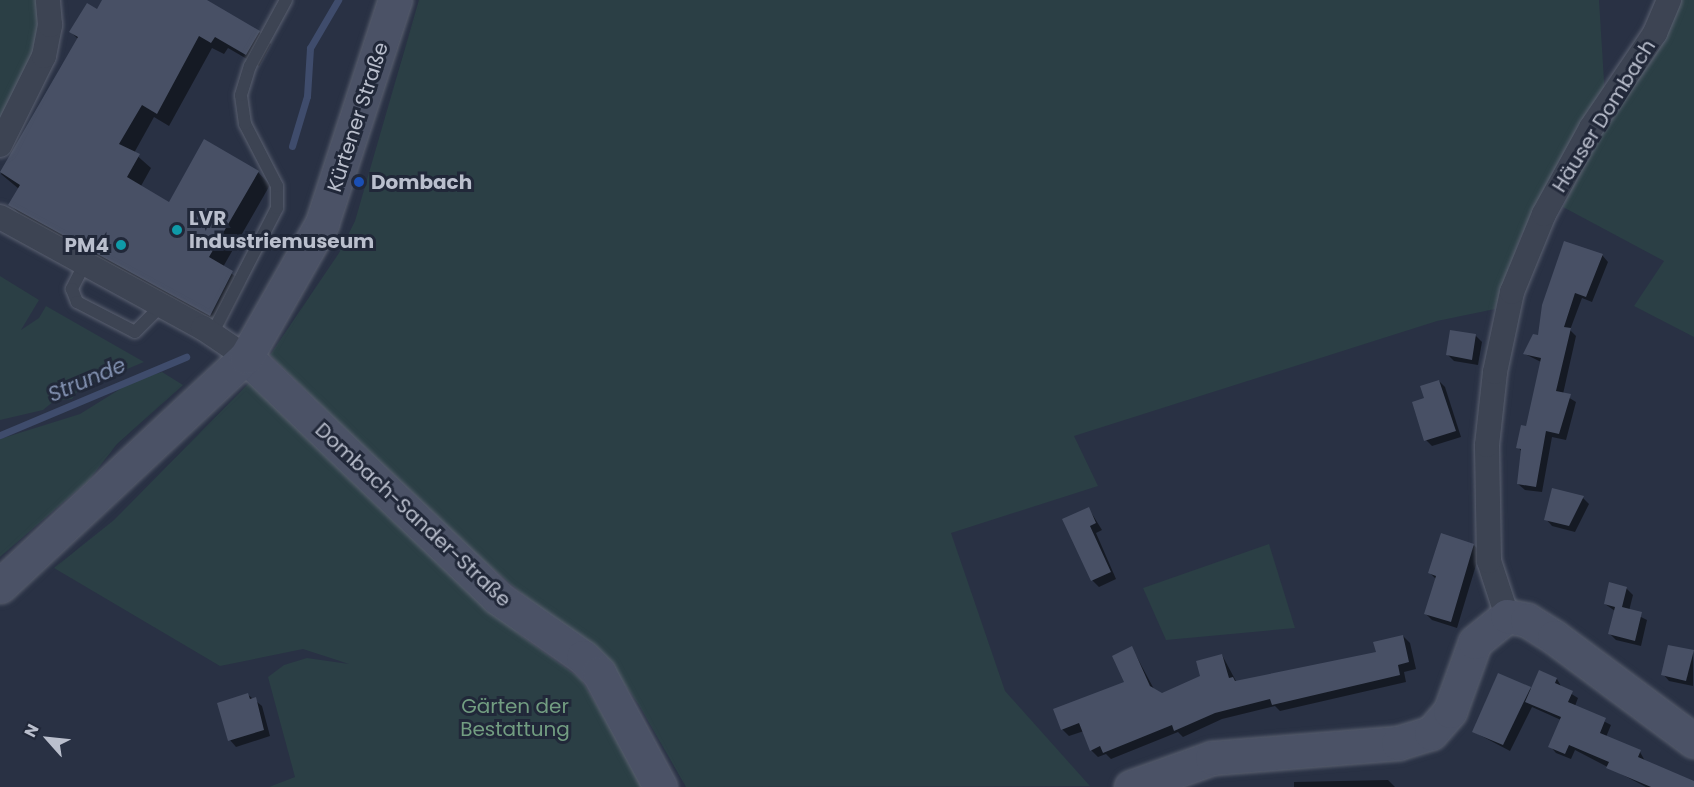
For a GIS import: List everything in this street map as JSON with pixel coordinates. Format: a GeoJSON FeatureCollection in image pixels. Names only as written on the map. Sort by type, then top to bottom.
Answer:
{"type":"FeatureCollection","features":[{"type":"Feature","properties":{"kind":"street"},"geometry":{"type":"LineString","coordinates":[[0,145],[44,56],[50,25],[48,0]]}},
{"type":"Feature","properties":{"kind":"street","name":"Kürtener Straße"},"geometry":{"type":"LineString","coordinates":[[0,586],[246,357],[322,223],[396,0]]}},
{"type":"Feature","properties":{"kind":"street","name":"Häuser Dombach"},"geometry":{"type":"LineString","coordinates":[[1507,616],[1489,561],[1487,445],[1495,372],[1512,292],[1549,205],[1591,128],[1655,33],[1669,0]]}},
{"type":"Feature","properties":{"kind":"street"},"geometry":{"type":"LineString","coordinates":[[0,217],[212,334],[246,357]]}},
{"type":"Feature","properties":{"kind":"street","name":"Dombach-Sander-Straße"},"geometry":{"type":"LineString","coordinates":[[246,357],[498,598],[584,657],[599,673],[660,787]]}},
{"type":"Feature","properties":{"kind":"street"},"geometry":{"type":"LineString","coordinates":[[1131,787],[1212,758],[1398,743],[1431,733],[1450,711],[1475,642],[1507,616],[1527,620],[1554,637],[1694,741]]}},
{"type":"Feature","properties":{"kind":"lane"},"geometry":{"type":"LineString","coordinates":[[212,334],[277,208],[277,186],[245,124],[241,95],[250,66],[286,0]]}},
{"type":"Feature","properties":{"kind":"lane"},"geometry":{"type":"LineString","coordinates":[[84,265],[72,289],[77,302],[135,332],[161,306]]}},
{"type":"Feature","properties":{"kind":"green space"},"geometry":{"type":"Polygon","coordinates":[[[0,0],[38,0],[40,49],[0,121],[0,0]]]}},
{"type":"Feature","properties":{"kind":"green space"},"geometry":{"type":"Polygon","coordinates":[[[419,0],[1599,0],[1605,97],[1584,124],[1520,238],[1495,309],[1437,321],[1074,436],[1098,486],[951,533],[1005,691],[1090,786],[686,787],[639,705],[604,655],[544,612],[455,537],[270,355],[339,253],[355,221],[419,0]]]}},
{"type":"Feature","properties":{"kind":"green space"},"geometry":{"type":"Polygon","coordinates":[[[1674,0],[1694,0],[1694,337],[1634,306],[1664,261],[1563,207],[1592,142],[1674,0]]]}},
{"type":"Feature","properties":{"kind":"green space"},"geometry":{"type":"Polygon","coordinates":[[[0,276],[39,300],[21,330],[39,318],[46,306],[144,362],[79,389],[72,399],[54,401],[43,410],[0,420],[0,276]]]}},
{"type":"Feature","properties":{"kind":"green space"},"geometry":{"type":"Polygon","coordinates":[[[162,372],[183,385],[117,444],[89,480],[0,557],[0,439],[80,414],[133,381],[162,372]]]}},
{"type":"Feature","properties":{"kind":"green space","name":"Gärten der Bestattung"},"geometry":{"type":"Polygon","coordinates":[[[251,381],[387,515],[524,638],[581,679],[646,787],[269,787],[295,777],[268,677],[284,665],[307,658],[349,664],[303,649],[220,666],[54,568],[114,520],[251,381]]]}},
{"type":"Feature","properties":{"kind":"green space"},"geometry":{"type":"Polygon","coordinates":[[[1269,544],[1295,628],[1166,640],[1143,588],[1269,544]]]}},
{"type":"Feature","properties":{"kind":"building"},"geometry":{"type":"Polygon","coordinates":[[[102,0],[207,0],[260,31],[246,55],[215,37],[211,43],[199,36],[157,114],[142,105],[119,144],[140,154],[127,177],[169,202],[204,139],[259,171],[209,257],[233,271],[210,316],[8,205],[20,185],[0,172],[78,37],[69,32],[87,3],[97,9],[102,0]]]}},
{"type":"Feature","properties":{"kind":"building"},"geometry":{"type":"Polygon","coordinates":[[[1564,241],[1603,254],[1586,297],[1575,293],[1564,327],[1571,328],[1556,391],[1571,394],[1559,434],[1546,431],[1536,487],[1517,484],[1521,449],[1516,448],[1521,425],[1526,426],[1541,358],[1523,354],[1533,334],[1538,335],[1542,305],[1564,241]]]}},
{"type":"Feature","properties":{"kind":"building"},"geometry":{"type":"Polygon","coordinates":[[[1450,330],[1476,334],[1472,360],[1446,355],[1450,330]]]}},
{"type":"Feature","properties":{"kind":"building"},"geometry":{"type":"Polygon","coordinates":[[[1439,380],[1456,431],[1424,441],[1412,402],[1424,398],[1420,386],[1439,380]]]}},
{"type":"Feature","properties":{"kind":"building"},"geometry":{"type":"Polygon","coordinates":[[[1552,488],[1584,496],[1569,526],[1544,520],[1552,488]]]}},
{"type":"Feature","properties":{"kind":"building"},"geometry":{"type":"Polygon","coordinates":[[[1089,507],[1096,523],[1090,526],[1111,572],[1091,581],[1062,519],[1089,507]]]}},
{"type":"Feature","properties":{"kind":"building"},"geometry":{"type":"Polygon","coordinates":[[[1441,533],[1474,544],[1451,622],[1424,614],[1436,576],[1428,573],[1441,533]]]}},
{"type":"Feature","properties":{"kind":"building"},"geometry":{"type":"Polygon","coordinates":[[[1609,582],[1627,587],[1622,607],[1642,612],[1635,641],[1608,634],[1615,607],[1604,604],[1609,582]]]}},
{"type":"Feature","properties":{"kind":"building"},"geometry":{"type":"Polygon","coordinates":[[[1403,635],[1409,662],[1398,665],[1400,675],[1272,705],[1270,699],[1215,713],[1174,731],[1172,725],[1103,753],[1100,746],[1090,751],[1079,723],[1061,730],[1053,709],[1124,682],[1112,656],[1132,646],[1150,686],[1162,693],[1200,676],[1196,661],[1222,654],[1229,678],[1233,677],[1235,681],[1376,652],[1373,642],[1403,635]]]}},
{"type":"Feature","properties":{"kind":"building"},"geometry":{"type":"Polygon","coordinates":[[[1668,645],[1694,650],[1686,681],[1661,675],[1668,645]]]}},
{"type":"Feature","properties":{"kind":"building"},"geometry":{"type":"Polygon","coordinates":[[[1539,670],[1557,678],[1555,683],[1573,691],[1568,702],[1606,718],[1600,733],[1641,750],[1638,757],[1694,781],[1694,787],[1651,787],[1606,768],[1609,762],[1569,745],[1565,754],[1548,747],[1561,717],[1525,702],[1539,670]]]}},
{"type":"Feature","properties":{"kind":"building"},"geometry":{"type":"Polygon","coordinates":[[[1498,673],[1531,687],[1503,745],[1472,732],[1498,673]]]}},
{"type":"Feature","properties":{"kind":"building"},"geometry":{"type":"Polygon","coordinates":[[[248,693],[250,699],[256,697],[264,730],[228,741],[217,703],[248,693]]]}},
{"type":"Feature","properties":{"kind":"waterway","name":"Strunde"},"geometry":{"type":"LineString","coordinates":[[292,146],[307,96],[310,48],[338,0]]}},
{"type":"Feature","properties":{"kind":"waterway","name":"Strunde"},"geometry":{"type":"LineString","coordinates":[[0,435],[186,357]]}},
{"type":"Feature","properties":{"kind":"place","name":"Dombach"},"geometry":{"type":"Point","coordinates":[359,182]}},
{"type":"Feature","properties":{"kind":"place","name":"LVR Industriemuseum"},"geometry":{"type":"Point","coordinates":[177,230]}},
{"type":"Feature","properties":{"kind":"place","name":"PM4"},"geometry":{"type":"Point","coordinates":[121,245]}}]}
